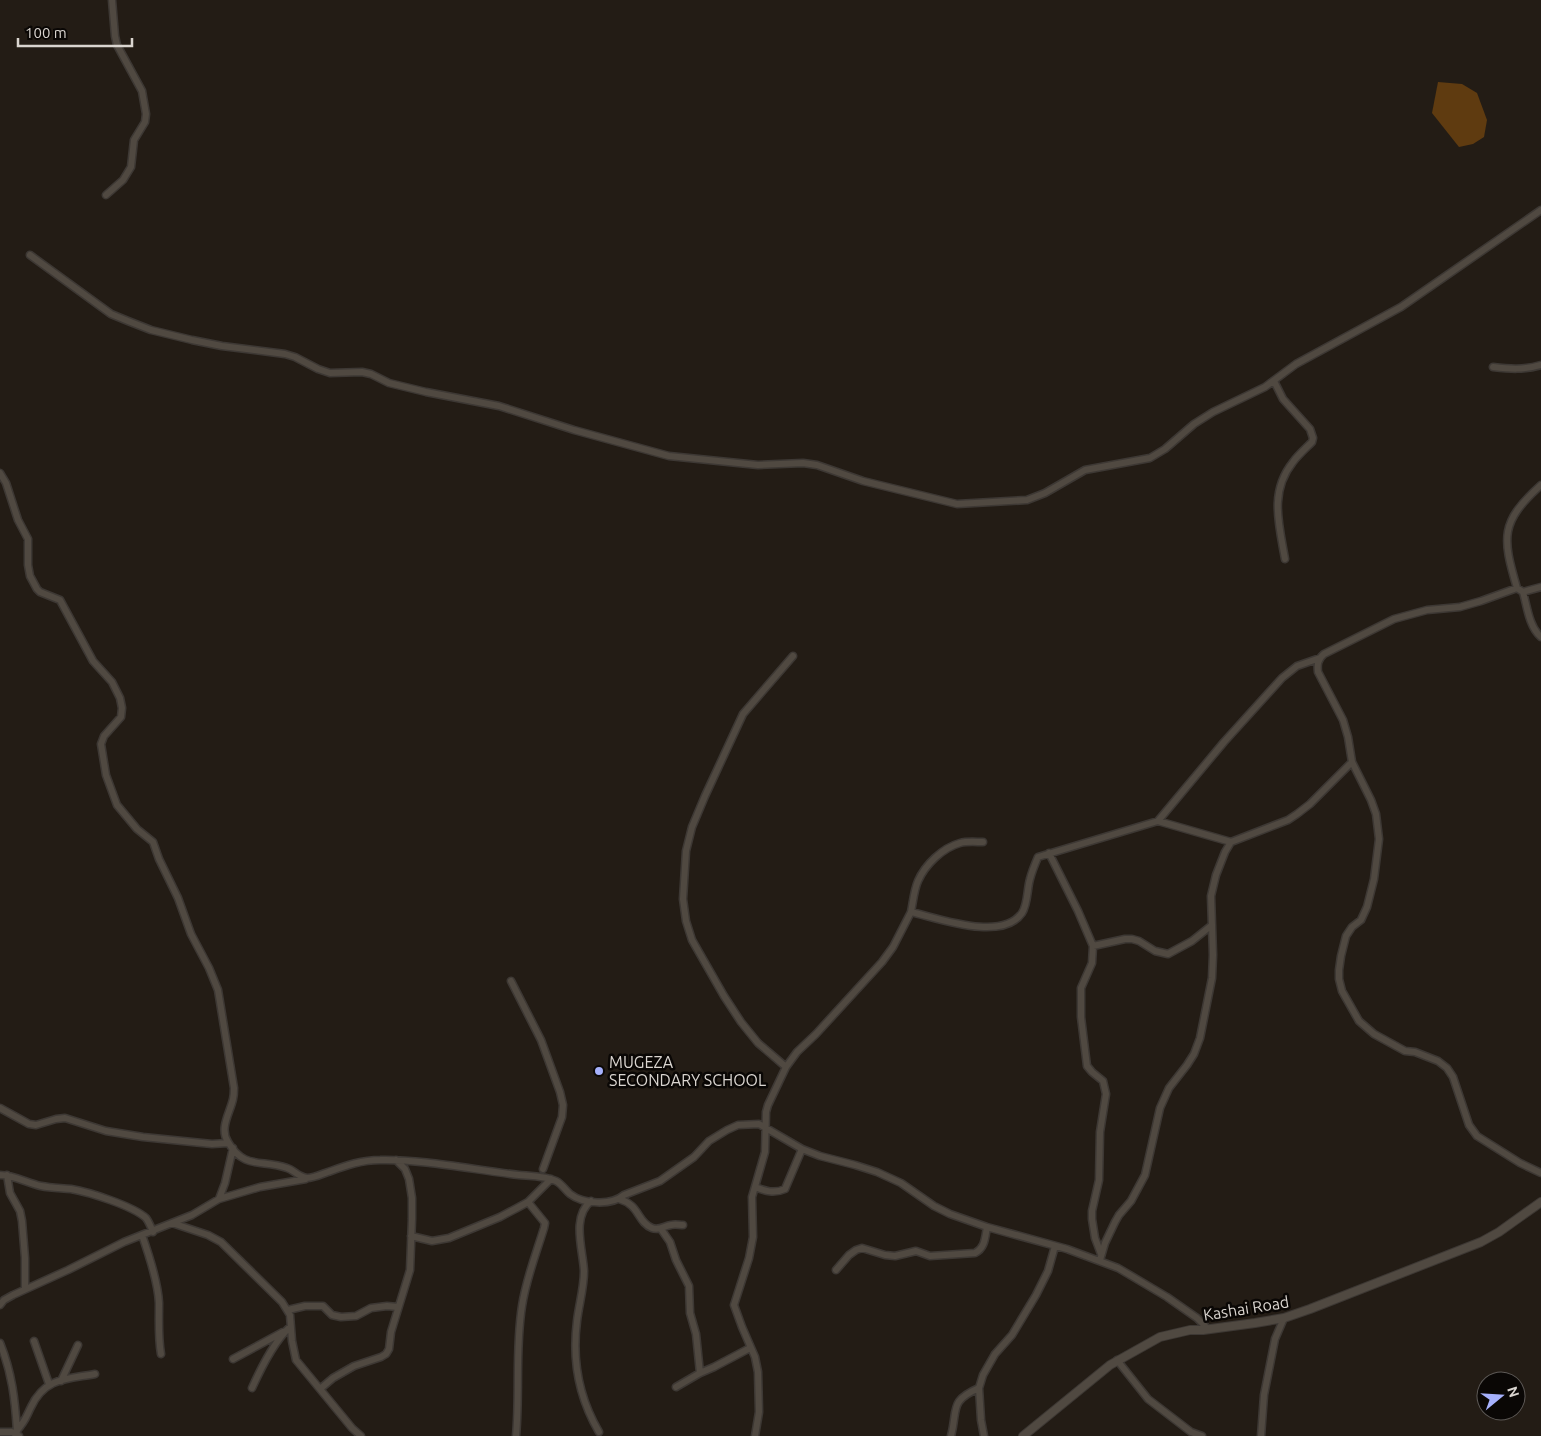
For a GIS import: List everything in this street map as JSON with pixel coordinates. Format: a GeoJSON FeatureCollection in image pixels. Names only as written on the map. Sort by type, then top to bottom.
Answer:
{"type":"FeatureCollection","features":[{"type":"Feature","properties":{"kind":"street"},"geometry":{"type":"LineString","coordinates":[[106,196],[123,180],[131,167],[134,140],[145,122],[146,114],[142,91],[117,45],[112,0]]}},
{"type":"Feature","properties":{"kind":"street"},"geometry":{"type":"LineString","coordinates":[[30,255],[111,314],[151,330],[222,346],[285,354],[318,369],[330,372],[362,372],[371,374],[389,383],[499,406],[574,430],[669,456],[758,465],[803,463],[816,465],[847,477],[957,504],[1027,500],[1045,493],[1085,470],[1150,458],[1165,449],[1194,424],[1213,412],[1274,382],[1302,360],[1401,307],[1541,210]]}},
{"type":"Feature","properties":{"kind":"street"},"geometry":{"type":"LineString","coordinates":[[1493,367],[1518,369],[1541,365]]}},
{"type":"Feature","properties":{"kind":"street"},"geometry":{"type":"LineString","coordinates":[[1274,382],[1283,399],[1310,429],[1313,438],[1312,442],[1293,461],[1280,487],[1277,500],[1278,521],[1285,558]]}},
{"type":"Feature","properties":{"kind":"street"},"geometry":{"type":"LineString","coordinates":[[0,473],[6,483],[18,520],[28,539],[30,576],[40,592],[60,600],[93,661],[112,682],[120,698],[121,717],[104,736],[101,744],[106,775],[117,805],[132,823],[153,842],[178,898],[191,934],[218,990],[234,1088],[234,1098],[224,1132],[230,1146],[240,1158],[287,1168],[300,1176],[309,1178]]}},
{"type":"Feature","properties":{"kind":"street"},"geometry":{"type":"LineString","coordinates":[[1541,485],[1519,507],[1507,531],[1507,544],[1517,588],[1523,592],[1533,628],[1541,637]]}},
{"type":"Feature","properties":{"kind":"street"},"geometry":{"type":"LineString","coordinates":[[1523,592],[1541,587]]}},
{"type":"Feature","properties":{"kind":"street"},"geometry":{"type":"LineString","coordinates":[[1158,821],[1230,735],[1282,678],[1297,666],[1320,658],[1324,654],[1394,619],[1427,610],[1460,607],[1517,588]]}},
{"type":"Feature","properties":{"kind":"street"},"geometry":{"type":"LineString","coordinates":[[786,1066],[758,1044],[724,996],[692,940],[686,921],[683,899],[686,852],[692,827],[712,781],[743,714],[793,656]]}},
{"type":"Feature","properties":{"kind":"street"},"geometry":{"type":"LineString","coordinates":[[1320,658],[1317,667],[1318,672],[1343,720],[1352,762],[1376,814],[1379,839],[1374,879],[1367,907],[1361,920],[1352,927],[1346,936],[1341,956],[1339,979],[1342,991],[1359,1021],[1374,1034],[1405,1051],[1415,1052],[1438,1061],[1447,1068],[1453,1077],[1469,1125],[1477,1136],[1520,1163],[1541,1173]]}},
{"type":"Feature","properties":{"kind":"street"},"geometry":{"type":"LineString","coordinates":[[911,912],[975,927],[1010,922],[1023,911],[1030,879],[1038,857],[1158,821],[1231,842],[1288,820],[1310,804],[1352,762]]}},
{"type":"Feature","properties":{"kind":"street"},"geometry":{"type":"LineString","coordinates":[[755,1436],[759,1412],[758,1375],[754,1356],[734,1305],[749,1258],[753,1237],[752,1197],[765,1152],[766,1112],[768,1105],[786,1066],[797,1052],[882,962],[893,946],[911,912],[917,883],[926,868],[947,848],[961,843],[983,842]]}},
{"type":"Feature","properties":{"kind":"street"},"geometry":{"type":"LineString","coordinates":[[1100,1257],[1119,1214],[1131,1201],[1145,1174],[1163,1101],[1169,1088],[1187,1066],[1200,1038],[1212,978],[1214,955],[1211,896],[1216,875],[1231,842]]}},
{"type":"Feature","properties":{"kind":"street"},"geometry":{"type":"LineString","coordinates":[[1049,853],[1093,946],[1092,963],[1081,988],[1081,1007],[1087,1066],[1103,1081],[1106,1094],[1100,1132],[1099,1180],[1092,1210],[1095,1238],[1100,1257]]}},
{"type":"Feature","properties":{"kind":"street"},"geometry":{"type":"LineString","coordinates":[[1093,946],[1132,939],[1139,941],[1154,952],[1168,954],[1192,941],[1212,925]]}},
{"type":"Feature","properties":{"kind":"street"},"geometry":{"type":"LineString","coordinates":[[511,981],[541,1040],[563,1105],[562,1117],[543,1169]]}},
{"type":"Feature","properties":{"kind":"street"},"geometry":{"type":"LineString","coordinates":[[0,1108],[29,1124],[36,1125],[65,1118],[106,1130],[143,1137],[230,1146]]}},
{"type":"Feature","properties":{"kind":"street"},"geometry":{"type":"LineString","coordinates":[[619,1199],[624,1195],[660,1181],[694,1157],[709,1141],[727,1130],[738,1126],[759,1124],[802,1149],[877,1172],[901,1184],[934,1206],[950,1214],[987,1227],[1100,1257],[1167,1297],[1208,1329]]}},
{"type":"Feature","properties":{"kind":"street"},"geometry":{"type":"LineString","coordinates":[[219,1200],[225,1183],[230,1146]]}},
{"type":"Feature","properties":{"kind":"street"},"geometry":{"type":"LineString","coordinates":[[755,1187],[772,1192],[778,1192],[785,1188],[802,1149]]}},
{"type":"Feature","properties":{"kind":"street"},"geometry":{"type":"LineString","coordinates":[[320,1389],[344,1372],[386,1354],[388,1349],[391,1332],[410,1270],[413,1204],[405,1169],[396,1160]]}},
{"type":"Feature","properties":{"kind":"street"},"geometry":{"type":"LineString","coordinates":[[0,1305],[4,1300],[25,1289],[142,1235],[202,1210],[219,1200],[260,1188],[309,1178],[364,1161],[396,1160],[551,1179],[558,1182],[571,1194],[580,1199],[602,1202],[619,1199],[628,1202],[646,1224],[653,1228],[683,1225]]}},
{"type":"Feature","properties":{"kind":"street"},"geometry":{"type":"LineString","coordinates":[[4,1175],[42,1186],[73,1189],[128,1207],[146,1218],[153,1232]]}},
{"type":"Feature","properties":{"kind":"street"},"geometry":{"type":"LineString","coordinates":[[4,1175],[10,1193],[20,1211],[22,1221],[25,1289]]}},
{"type":"Feature","properties":{"kind":"street"},"geometry":{"type":"LineString","coordinates":[[411,1236],[432,1241],[449,1238],[500,1217],[528,1202],[551,1179]]}},
{"type":"Feature","properties":{"kind":"street"},"geometry":{"type":"LineString","coordinates":[[591,1201],[585,1206],[581,1223],[580,1243],[584,1273],[575,1348],[578,1378],[584,1402],[590,1418],[599,1432]]}},
{"type":"Feature","properties":{"kind":"street"},"geometry":{"type":"LineString","coordinates":[[516,1436],[519,1327],[522,1304],[530,1270],[545,1223],[528,1202]]}},
{"type":"Feature","properties":{"kind":"street","name":"Kashai Road"},"geometry":{"type":"LineString","coordinates":[[1023,1436],[1070,1396],[1117,1360],[1160,1337],[1190,1330],[1284,1318],[1310,1310],[1481,1242],[1499,1232],[1541,1202]]}},
{"type":"Feature","properties":{"kind":"street"},"geometry":{"type":"LineString","coordinates":[[172,1223],[208,1235],[221,1242],[276,1296],[290,1315],[293,1352],[296,1360],[352,1428],[362,1436]]}},
{"type":"Feature","properties":{"kind":"street"},"geometry":{"type":"LineString","coordinates":[[836,1270],[849,1255],[862,1248],[895,1256],[916,1251],[930,1256],[975,1252],[984,1245],[987,1227]]}},
{"type":"Feature","properties":{"kind":"street"},"geometry":{"type":"LineString","coordinates":[[661,1228],[670,1242],[676,1260],[689,1286],[690,1313],[696,1334],[700,1372]]}},
{"type":"Feature","properties":{"kind":"street"},"geometry":{"type":"LineString","coordinates":[[142,1235],[158,1296],[158,1341],[161,1354]]}},
{"type":"Feature","properties":{"kind":"street"},"geometry":{"type":"LineString","coordinates":[[984,1436],[979,1388],[983,1375],[995,1354],[1012,1335],[1036,1294],[1048,1271],[1054,1246]]}},
{"type":"Feature","properties":{"kind":"street"},"geometry":{"type":"LineString","coordinates":[[288,1310],[304,1306],[323,1306],[332,1315],[349,1317],[356,1316],[372,1308],[398,1307]]}},
{"type":"Feature","properties":{"kind":"street"},"geometry":{"type":"LineString","coordinates":[[1261,1436],[1264,1395],[1275,1339],[1284,1318]]}},
{"type":"Feature","properties":{"kind":"street"},"geometry":{"type":"LineString","coordinates":[[232,1359],[290,1327]]}},
{"type":"Feature","properties":{"kind":"street"},"geometry":{"type":"LineString","coordinates":[[252,1388],[263,1365],[284,1332]]}},
{"type":"Feature","properties":{"kind":"street"},"geometry":{"type":"LineString","coordinates":[[34,1341],[49,1384]]}},
{"type":"Feature","properties":{"kind":"street"},"geometry":{"type":"LineString","coordinates":[[0,1343],[12,1380],[18,1434]]}},
{"type":"Feature","properties":{"kind":"street"},"geometry":{"type":"LineString","coordinates":[[61,1381],[78,1345]]}},
{"type":"Feature","properties":{"kind":"street"},"geometry":{"type":"LineString","coordinates":[[676,1386],[750,1348]]}},
{"type":"Feature","properties":{"kind":"street"},"geometry":{"type":"LineString","coordinates":[[1117,1360],[1148,1399],[1191,1432],[1202,1436]]}},
{"type":"Feature","properties":{"kind":"street"},"geometry":{"type":"LineString","coordinates":[[18,1434],[27,1419],[31,1406],[49,1384],[95,1374]]}},
{"type":"Feature","properties":{"kind":"street"},"geometry":{"type":"LineString","coordinates":[[951,1436],[955,1409],[959,1400],[966,1394],[979,1388]]}},
{"type":"Feature","properties":{"kind":"street"},"geometry":{"type":"LineString","coordinates":[[0,1432],[18,1434]]}},
{"type":"Feature","properties":{"kind":"shaded area"},"geometry":{"type":"Polygon","coordinates":[[[1438,82],[1462,84],[1477,93],[1487,120],[1484,137],[1473,144],[1459,147],[1432,113],[1438,82]]]}},
{"type":"Feature","properties":{"kind":"place","name":"MUGEZA SECONDARY SCHOOL"},"geometry":{"type":"Point","coordinates":[599,1071]}}]}
